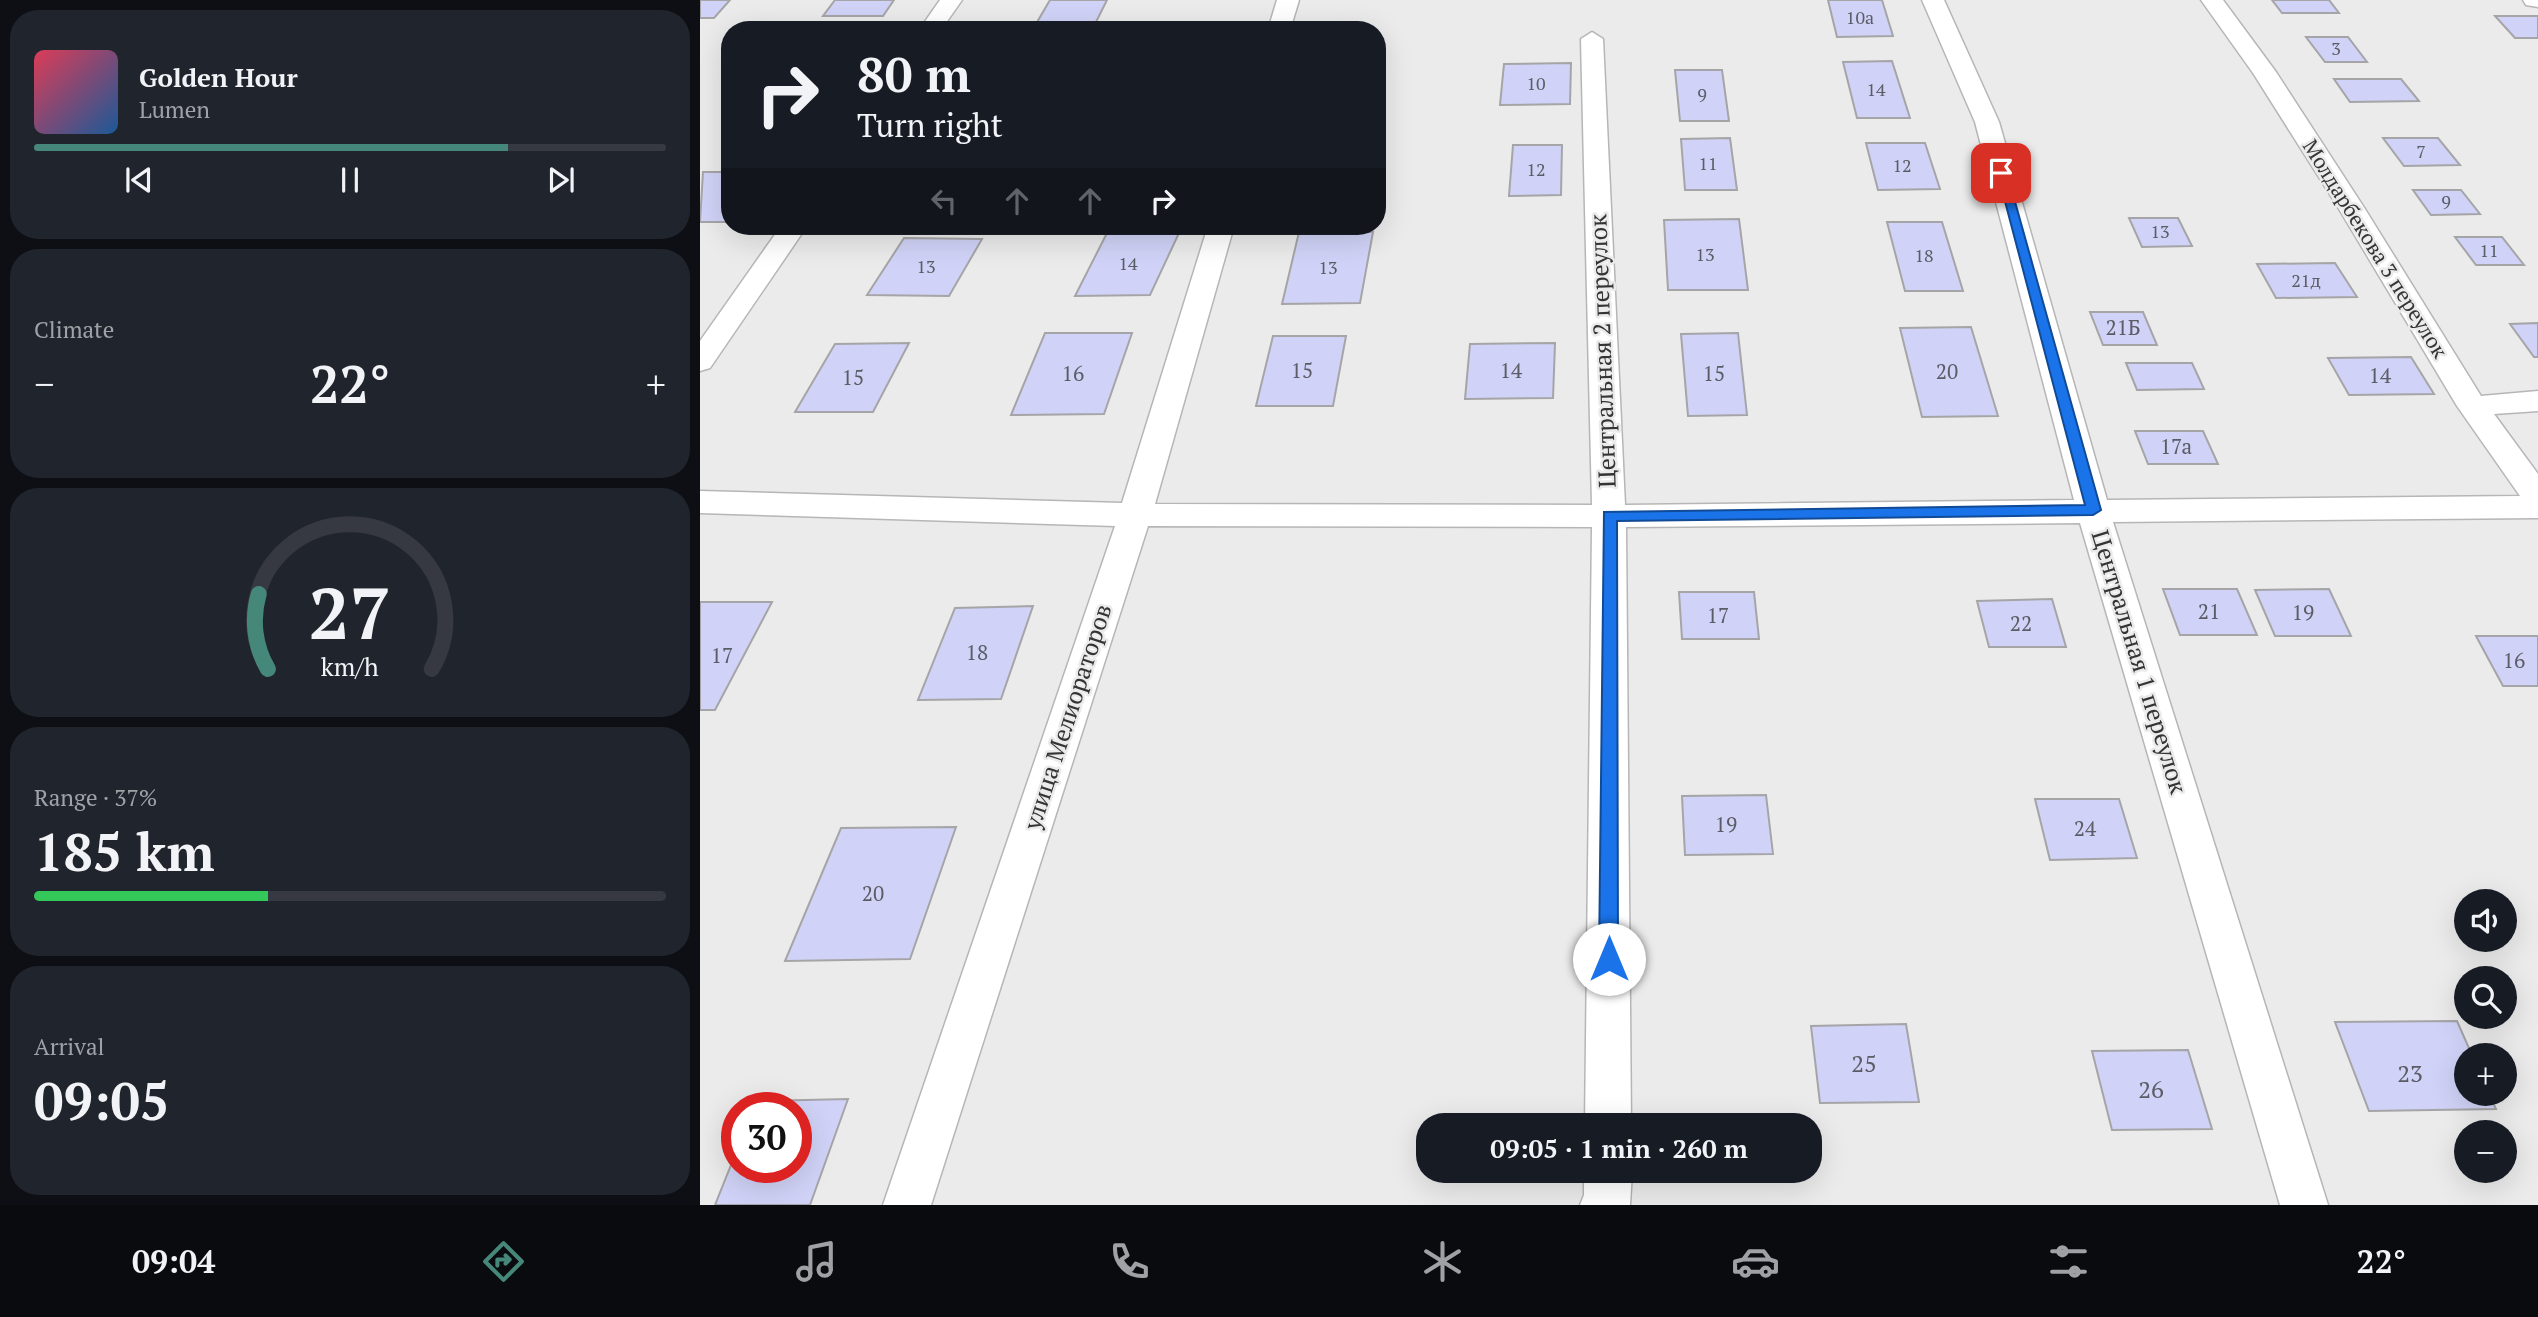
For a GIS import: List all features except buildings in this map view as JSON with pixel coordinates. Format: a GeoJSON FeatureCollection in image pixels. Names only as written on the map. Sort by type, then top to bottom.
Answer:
{"type":"FeatureCollection","features":[{"type":"Feature","properties":{"kind":"street"},"geometry":{"type":"LineString","coordinates":[[936,21],[951,0]]}},
{"type":"Feature","properties":{"kind":"street"},"geometry":{"type":"LineString","coordinates":[[1282,21],[1288,0]]}},
{"type":"Feature","properties":{"kind":"street","name":"Центральная 1 переулок"},"geometry":{"type":"LineString","coordinates":[[1933,0],[1987,122],[2093,510],[2304,1205]]}},
{"type":"Feature","properties":{"kind":"street","name":"Молдарбекова 3 переулок"},"geometry":{"type":"LineString","coordinates":[[2212,0],[2264,72],[2352,209],[2472,406],[2538,497]]}},
{"type":"Feature","properties":{"kind":"street","name":"Центральная 2 переулок"},"geometry":{"type":"LineString","coordinates":[[1592,39],[1609,516],[1608,1113]]}},
{"type":"Feature","properties":{"kind":"street"},"geometry":{"type":"LineString","coordinates":[[700,362],[788,235]]}},
{"type":"Feature","properties":{"kind":"street","name":"улица Мелиораторов"},"geometry":{"type":"LineString","coordinates":[[907,1205],[1135,514],[1218,235]]}},
{"type":"Feature","properties":{"kind":"street"},"geometry":{"type":"LineString","coordinates":[[2472,406],[2538,401]]}},
{"type":"Feature","properties":{"kind":"street"},"geometry":{"type":"LineString","coordinates":[[700,502],[1135,514],[1609,516],[2538,507]]}},
{"type":"Feature","properties":{"kind":"street"},"geometry":{"type":"LineString","coordinates":[[1604,1205],[1608,1199],[1608,1183]]}},
{"type":"Feature","properties":{"kind":"route"},"geometry":{"type":"LineString","coordinates":[[1609,959],[1609,516],[2093,510],[2001,173]]}}]}
